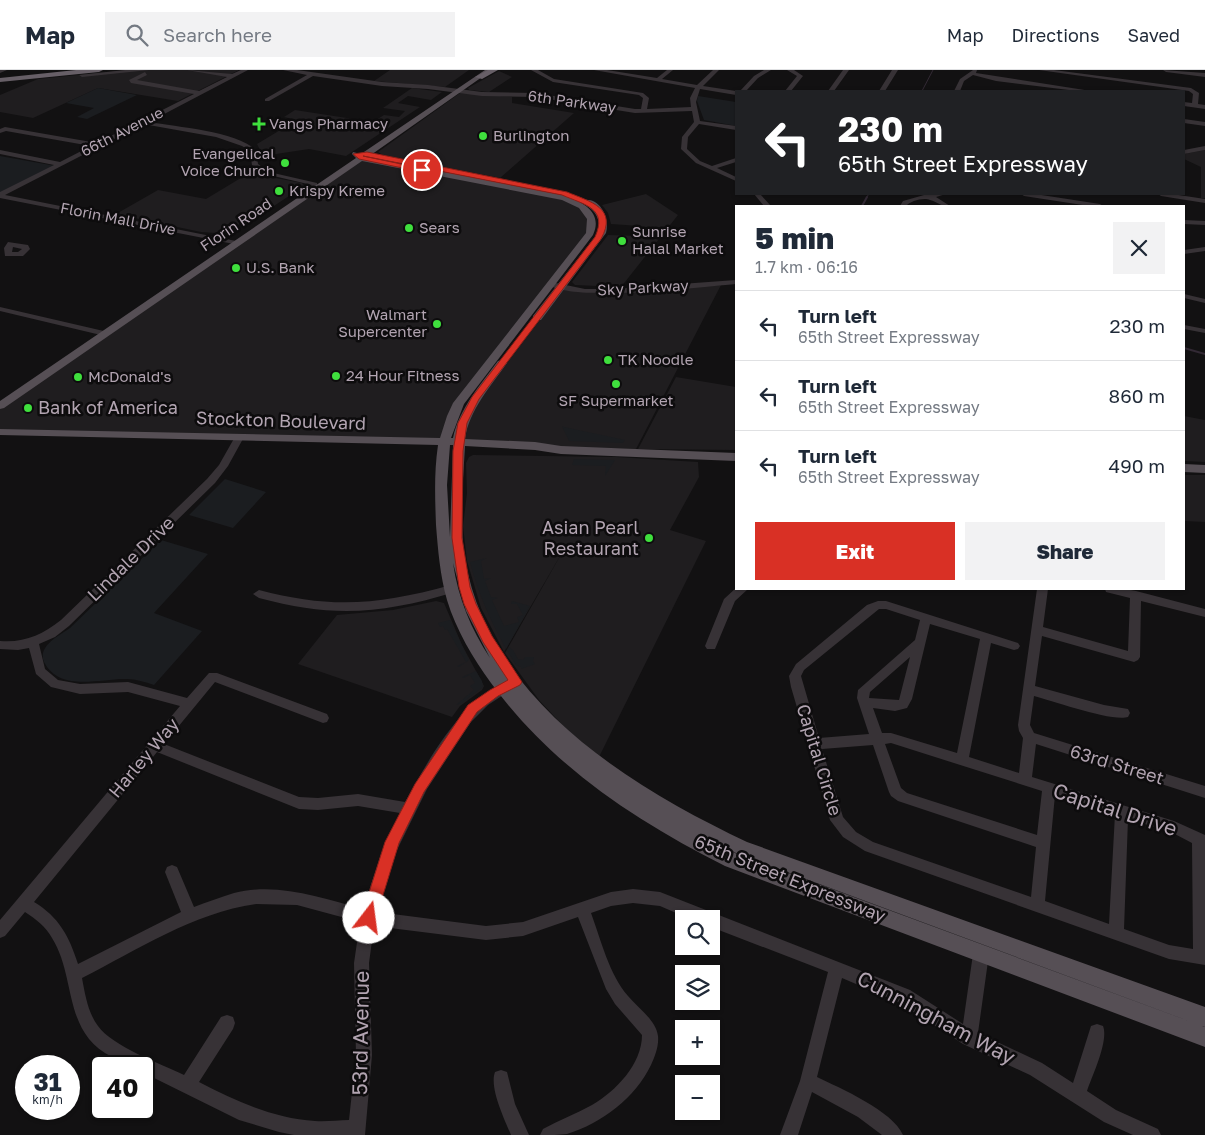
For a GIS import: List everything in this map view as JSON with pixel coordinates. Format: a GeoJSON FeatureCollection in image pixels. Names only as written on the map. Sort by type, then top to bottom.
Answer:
{"type":"FeatureCollection","features":[{"type":"Feature","properties":{"kind":"highway"},"geometry":{"type":"LineString","coordinates":[[0,78],[68,70]]}},
{"type":"Feature","properties":{"kind":"highway"},"geometry":{"type":"LineString","coordinates":[[0,78],[99,70]]}},
{"type":"Feature","properties":{"kind":"highway"},"geometry":{"type":"LineString","coordinates":[[479,73],[494,70]]}},
{"type":"Feature","properties":{"kind":"main road","name":"Florin Road"},"geometry":{"type":"LineString","coordinates":[[232,242],[295,203],[479,73],[489,70]]}},
{"type":"Feature","properties":{"kind":"main road","name":"Florin Road"},"geometry":{"type":"LineString","coordinates":[[0,406],[99,333],[232,242],[313,183],[362,156]]}},
{"type":"Feature","properties":{"kind":"main road","name":"65th Street Expressway"},"geometry":{"type":"LineString","coordinates":[[362,156],[411,168],[468,174],[564,198],[582,206],[592,217],[593,224],[590,233],[556,286],[475,399],[462,423],[459,437],[457,538],[464,587],[509,685],[534,726],[567,758],[613,794],[656,821],[731,860],[1205,1037]]}},
{"type":"Feature","properties":{"kind":"main road","name":"65th Street Expressway"},"geometry":{"type":"LineString","coordinates":[[362,156],[487,183],[517,184],[575,197],[592,205],[603,217],[602,233],[512,334],[453,413],[447,427],[443,447],[442,505],[444,555],[451,589],[472,641],[509,685],[532,704],[551,725],[608,772],[653,802],[713,835],[742,848],[1205,1017]]}},
{"type":"Feature","properties":{"kind":"main road","name":"Florin Road"},"geometry":{"type":"LineString","coordinates":[[0,395],[99,333]]}},
{"type":"Feature","properties":{"kind":"main road"},"geometry":{"type":"LineString","coordinates":[[506,358],[503,356],[513,341],[512,334]]}},
{"type":"Feature","properties":{"kind":"main road"},"geometry":{"type":"LineString","coordinates":[[484,387],[486,379],[498,362],[492,361]]}},
{"type":"Feature","properties":{"kind":"main road","name":"Stockton Boulevard"},"geometry":{"type":"LineString","coordinates":[[0,433],[459,447],[534,453],[561,450],[735,456]]}},
{"type":"Feature","properties":{"kind":"main road"},"geometry":{"type":"LineString","coordinates":[[1185,468],[1205,469]]}},
{"type":"Feature","properties":{"kind":"main road"},"geometry":{"type":"LineString","coordinates":[[442,505],[450,516],[451,548],[453,554],[459,560]]}},
{"type":"Feature","properties":{"kind":"main road"},"geometry":{"type":"LineString","coordinates":[[451,589],[459,591],[470,615],[479,622]]}},
{"type":"Feature","properties":{"kind":"street"},"geometry":{"type":"LineString","coordinates":[[0,71],[4,70]]}},
{"type":"Feature","properties":{"kind":"street"},"geometry":{"type":"LineString","coordinates":[[190,70],[232,76]]}},
{"type":"Feature","properties":{"kind":"street","name":"66th Avenue"},"geometry":{"type":"LineString","coordinates":[[0,195],[245,70]]}},
{"type":"Feature","properties":{"kind":"street","name":"6th Parkway"},"geometry":{"type":"LineString","coordinates":[[286,70],[378,84],[493,95],[540,96],[644,111],[695,109]]}},
{"type":"Feature","properties":{"kind":"street"},"geometry":{"type":"LineString","coordinates":[[534,70],[553,80],[641,94],[646,98],[644,111]]}},
{"type":"Feature","properties":{"kind":"street"},"geometry":{"type":"LineString","coordinates":[[597,70],[735,93]]}},
{"type":"Feature","properties":{"kind":"street"},"geometry":{"type":"LineString","coordinates":[[658,80],[670,70]]}},
{"type":"Feature","properties":{"kind":"street"},"geometry":{"type":"LineString","coordinates":[[716,70],[699,86],[693,97],[697,122],[685,137],[684,149],[691,157],[735,179]]}},
{"type":"Feature","properties":{"kind":"street"},"geometry":{"type":"LineString","coordinates":[[744,90],[756,77],[768,70]]}},
{"type":"Feature","properties":{"kind":"street"},"geometry":{"type":"LineString","coordinates":[[789,90],[800,76],[790,70]]}},
{"type":"Feature","properties":{"kind":"street"},"geometry":{"type":"LineString","coordinates":[[832,90],[846,70]]}},
{"type":"Feature","properties":{"kind":"street"},"geometry":{"type":"LineString","coordinates":[[883,90],[895,70]]}},
{"type":"Feature","properties":{"kind":"street"},"geometry":{"type":"LineString","coordinates":[[957,90],[962,80],[976,70]]}},
{"type":"Feature","properties":{"kind":"street"},"geometry":{"type":"LineString","coordinates":[[1166,70],[1205,75]]}},
{"type":"Feature","properties":{"kind":"street"},"geometry":{"type":"LineString","coordinates":[[1039,71],[1187,89],[1196,93],[1195,106]]}},
{"type":"Feature","properties":{"kind":"street"},"geometry":{"type":"LineString","coordinates":[[82,76],[145,72]]}},
{"type":"Feature","properties":{"kind":"street"},"geometry":{"type":"LineString","coordinates":[[145,72],[130,81],[200,93]]}},
{"type":"Feature","properties":{"kind":"street"},"geometry":{"type":"LineString","coordinates":[[267,100],[312,74]]}},
{"type":"Feature","properties":{"kind":"street"},"geometry":{"type":"LineString","coordinates":[[970,74],[1080,90]]}},
{"type":"Feature","properties":{"kind":"street"},"geometry":{"type":"LineString","coordinates":[[1025,83],[1029,77]]}},
{"type":"Feature","properties":{"kind":"street"},"geometry":{"type":"LineString","coordinates":[[1185,104],[1205,107]]}},
{"type":"Feature","properties":{"kind":"street"},"geometry":{"type":"LineString","coordinates":[[1185,121],[1205,124]]}},
{"type":"Feature","properties":{"kind":"street"},"geometry":{"type":"LineString","coordinates":[[141,122],[238,142],[252,150],[255,165],[262,171],[313,183],[315,186],[295,200],[295,203]]}},
{"type":"Feature","properties":{"kind":"street"},"geometry":{"type":"LineString","coordinates":[[697,122],[735,128]]}},
{"type":"Feature","properties":{"kind":"street"},"geometry":{"type":"LineString","coordinates":[[0,131],[5,129],[96,145]]}},
{"type":"Feature","properties":{"kind":"street"},"geometry":{"type":"LineString","coordinates":[[1185,152],[1205,148]]}},
{"type":"Feature","properties":{"kind":"street"},"geometry":{"type":"LineString","coordinates":[[0,152],[60,164]]}},
{"type":"Feature","properties":{"kind":"street"},"geometry":{"type":"LineString","coordinates":[[712,168],[735,160]]}},
{"type":"Feature","properties":{"kind":"street","name":"Florin Mall Drive"},"geometry":{"type":"LineString","coordinates":[[0,195],[232,242]]}},
{"type":"Feature","properties":{"kind":"street"},"geometry":{"type":"LineString","coordinates":[[758,195],[767,205]]}},
{"type":"Feature","properties":{"kind":"street"},"geometry":{"type":"LineString","coordinates":[[1030,195],[1091,205],[1092,195]]}},
{"type":"Feature","properties":{"kind":"street"},"geometry":{"type":"LineString","coordinates":[[1173,195],[1205,201]]}},
{"type":"Feature","properties":{"kind":"street"},"geometry":{"type":"LineString","coordinates":[[904,205],[910,200],[928,196],[945,205]]}},
{"type":"Feature","properties":{"kind":"street"},"geometry":{"type":"LineString","coordinates":[[1185,222],[1205,223]]}},
{"type":"Feature","properties":{"kind":"street"},"geometry":{"type":"LineString","coordinates":[[0,242],[11,244]]}},
{"type":"Feature","properties":{"kind":"street"},"geometry":{"type":"LineString","coordinates":[[1185,252],[1205,249]]}},
{"type":"Feature","properties":{"kind":"street","name":"Sky Parkway"},"geometry":{"type":"LineString","coordinates":[[556,286],[585,291],[612,292],[735,282]]}},
{"type":"Feature","properties":{"kind":"street"},"geometry":{"type":"LineString","coordinates":[[1185,296],[1205,301]]}},
{"type":"Feature","properties":{"kind":"street"},"geometry":{"type":"LineString","coordinates":[[0,309],[99,333]]}},
{"type":"Feature","properties":{"kind":"street"},"geometry":{"type":"LineString","coordinates":[[1185,327],[1205,331]]}},
{"type":"Feature","properties":{"kind":"street","name":"Lindale Drive"},"geometry":{"type":"LineString","coordinates":[[0,645],[15,646],[33,642],[58,629],[211,481],[223,466],[238,441]]}},
{"type":"Feature","properties":{"kind":"street"},"geometry":{"type":"LineString","coordinates":[[259,594],[317,607],[341,607],[380,604],[451,589]]}},
{"type":"Feature","properties":{"kind":"street"},"geometry":{"type":"LineString","coordinates":[[711,646],[730,599],[741,590]]}},
{"type":"Feature","properties":{"kind":"street"},"geometry":{"type":"LineString","coordinates":[[1024,780],[1030,738],[1025,731],[1024,725],[1042,590]]}},
{"type":"Feature","properties":{"kind":"street"},"geometry":{"type":"LineString","coordinates":[[1114,590],[1205,613]]}},
{"type":"Feature","properties":{"kind":"street"},"geometry":{"type":"LineString","coordinates":[[1036,630],[1134,656],[1136,595]]}},
{"type":"Feature","properties":{"kind":"street","name":"Capital Circle"},"geometry":{"type":"LineString","coordinates":[[1014,646],[878,604],[800,667],[795,676],[796,682],[837,820],[844,832],[856,841],[1037,907],[1169,952],[1203,957]]}},
{"type":"Feature","properties":{"kind":"street"},"geometry":{"type":"LineString","coordinates":[[867,706],[872,702],[895,706],[902,704],[906,700],[926,618]]}},
{"type":"Feature","properties":{"kind":"street"},"geometry":{"type":"LineString","coordinates":[[962,760],[986,637]]}},
{"type":"Feature","properties":{"kind":"street"},"geometry":{"type":"LineString","coordinates":[[921,641],[864,690],[863,698],[896,792],[903,797],[1043,842]]}},
{"type":"Feature","properties":{"kind":"street"},"geometry":{"type":"LineString","coordinates":[[33,642],[40,671],[55,684],[80,689],[128,687],[190,704]]}},
{"type":"Feature","properties":{"kind":"street","name":"Harley Way"},"geometry":{"type":"LineString","coordinates":[[0,931],[213,676],[323,718]]}},
{"type":"Feature","properties":{"kind":"street","name":"53rd Avenue"},"geometry":{"type":"LineString","coordinates":[[357,1131],[364,1046],[362,956],[369,918],[386,858],[408,808],[466,716],[480,703],[509,685]]}},
{"type":"Feature","properties":{"kind":"street"},"geometry":{"type":"LineString","coordinates":[[1028,689],[1104,710],[1124,712]]}},
{"type":"Feature","properties":{"kind":"street","name":"Capital Drive"},"geometry":{"type":"LineString","coordinates":[[813,744],[890,738],[1174,827],[1202,841]]}},
{"type":"Feature","properties":{"kind":"street","name":"63rd Street"},"geometry":{"type":"LineString","coordinates":[[1030,738],[1205,792]]}},
{"type":"Feature","properties":{"kind":"street"},"geometry":{"type":"LineString","coordinates":[[155,746],[299,803],[318,804],[358,800],[408,808]]}},
{"type":"Feature","properties":{"kind":"street"},"geometry":{"type":"LineString","coordinates":[[1037,907],[1049,788]]}},
{"type":"Feature","properties":{"kind":"street"},"geometry":{"type":"LineString","coordinates":[[1116,934],[1122,810]]}},
{"type":"Feature","properties":{"kind":"street"},"geometry":{"type":"LineString","coordinates":[[1202,841],[1203,957]]}},
{"type":"Feature","properties":{"kind":"street"},"geometry":{"type":"LineString","coordinates":[[172,872],[190,915]]}},
{"type":"Feature","properties":{"kind":"street","name":"Cunningham Way"},"geometry":{"type":"LineString","coordinates":[[74,974],[190,915],[235,900],[277,896],[297,898],[369,918],[474,932],[498,932],[533,926],[620,897],[647,896],[688,910]]}},
{"type":"Feature","properties":{"kind":"street"},"geometry":{"type":"LineString","coordinates":[[24,903],[35,908],[54,929],[67,953],[86,1023],[96,1039],[230,1108],[279,1124],[315,1130],[357,1131]]}},
{"type":"Feature","properties":{"kind":"street"},"geometry":{"type":"LineString","coordinates":[[550,1135],[604,1107],[615,1098],[642,1065],[648,1053],[650,1034],[616,994],[582,909]]}},
{"type":"Feature","properties":{"kind":"street","name":"Cunningham Way"},"geometry":{"type":"LineString","coordinates":[[720,923],[904,996],[969,1038],[996,1053],[1036,1069],[1110,1116],[1152,1135]]}},
{"type":"Feature","properties":{"kind":"street"},"geometry":{"type":"LineString","coordinates":[[969,1038],[982,954]]}},
{"type":"Feature","properties":{"kind":"street"},"geometry":{"type":"LineString","coordinates":[[789,1135],[808,1082],[837,968]]}},
{"type":"Feature","properties":{"kind":"street"},"geometry":{"type":"LineString","coordinates":[[187,1086],[227,1023]]}},
{"type":"Feature","properties":{"kind":"street"},"geometry":{"type":"LineString","coordinates":[[1077,1095],[1097,1032]]}},
{"type":"Feature","properties":{"kind":"street"},"geometry":{"type":"LineString","coordinates":[[501,1078],[507,1104],[520,1135]]}},
{"type":"Feature","properties":{"kind":"street"},"geometry":{"type":"LineString","coordinates":[[808,1082],[870,1114],[894,1135]]}},
{"type":"Feature","properties":{"kind":"shaded area"},"geometry":{"type":"Polygon","coordinates":[[[128,70],[239,70],[178,101],[98,88],[33,118],[0,112],[0,95],[38,79],[128,70]]]}},
{"type":"Feature","properties":{"kind":"shaded area"},"geometry":{"type":"Polygon","coordinates":[[[390,70],[469,70],[445,87],[374,81],[390,70]]]}},
{"type":"Feature","properties":{"kind":"shaded area"},"geometry":{"type":"Polygon","coordinates":[[[499,71],[512,77],[489,92],[469,90],[468,88],[499,71]]]}},
{"type":"Feature","properties":{"kind":"shaded area"},"geometry":{"type":"Polygon","coordinates":[[[98,88],[137,95],[87,119],[77,117],[94,108],[66,103],[98,88]]]}},
{"type":"Feature","properties":{"kind":"shaded area"},"geometry":{"type":"Polygon","coordinates":[[[412,88],[442,92],[431,100],[408,96],[398,103],[420,107],[346,156],[309,149],[263,156],[257,144],[297,120],[284,117],[295,110],[373,122],[384,115],[399,117],[405,111],[383,108],[412,88]]]}},
{"type":"Feature","properties":{"kind":"shaded area"},"geometry":{"type":"Polygon","coordinates":[[[460,93],[512,97],[512,103],[574,113],[500,178],[383,155],[378,152],[460,93]]]}},
{"type":"Feature","properties":{"kind":"shaded area"},"geometry":{"type":"Polygon","coordinates":[[[698,96],[735,102],[735,126],[704,120],[697,101],[698,96]]]}},
{"type":"Feature","properties":{"kind":"shaded area"},"geometry":{"type":"Polygon","coordinates":[[[1205,150],[1205,198],[1201,198],[1201,167],[1185,159],[1185,154],[1205,150]]]}},
{"type":"Feature","properties":{"kind":"shaded area"},"geometry":{"type":"Polygon","coordinates":[[[0,156],[56,166],[0,193],[0,156]]]}},
{"type":"Feature","properties":{"kind":"shaded area"},"geometry":{"type":"Polygon","coordinates":[[[361,158],[575,202],[593,224],[460,405],[448,440],[0,431],[0,406],[361,158]]]}},
{"type":"Feature","properties":{"kind":"shaded area"},"geometry":{"type":"Polygon","coordinates":[[[254,170],[265,176],[302,183],[304,186],[247,224],[240,223],[230,234],[201,232],[116,214],[158,190],[206,199],[254,170]]]}},
{"type":"Feature","properties":{"kind":"shaded area"},"geometry":{"type":"Polygon","coordinates":[[[646,194],[678,215],[621,287],[575,285],[572,282],[608,235],[640,236],[640,226],[611,224],[608,213],[602,205],[646,194]]]}},
{"type":"Feature","properties":{"kind":"shaded area"},"geometry":{"type":"Polygon","coordinates":[[[721,285],[636,449],[459,445],[480,390],[558,289],[584,292],[721,285]]]}},
{"type":"Feature","properties":{"kind":"shaded area"},"geometry":{"type":"Polygon","coordinates":[[[676,377],[735,387],[735,450],[638,449],[676,377]]]}},
{"type":"Feature","properties":{"kind":"shaded area"},"geometry":{"type":"Polygon","coordinates":[[[1185,416],[1205,420],[1205,462],[1185,461],[1185,416]]]}},
{"type":"Feature","properties":{"kind":"shaded area"},"geometry":{"type":"Polygon","coordinates":[[[562,426],[625,440],[623,443],[569,441],[562,426]]]}},
{"type":"Feature","properties":{"kind":"shaded area"},"geometry":{"type":"Polygon","coordinates":[[[473,455],[616,457],[698,462],[699,477],[670,530],[706,541],[599,757],[567,730],[539,700],[505,653],[567,544],[504,652],[481,608],[467,561],[463,526],[467,493],[466,463],[469,457],[473,455]]]}},
{"type":"Feature","properties":{"kind":"shaded area"},"geometry":{"type":"Polygon","coordinates":[[[574,459],[615,460],[605,476],[606,466],[572,465],[574,459]]]}},
{"type":"Feature","properties":{"kind":"shaded area"},"geometry":{"type":"Polygon","coordinates":[[[1185,475],[1205,475],[1205,522],[1185,521],[1185,475]]]}},
{"type":"Feature","properties":{"kind":"shaded area"},"geometry":{"type":"Polygon","coordinates":[[[225,479],[266,492],[233,528],[189,515],[225,479]]]}},
{"type":"Feature","properties":{"kind":"shaded area"},"geometry":{"type":"Polygon","coordinates":[[[161,540],[208,554],[154,613],[202,631],[154,685],[130,679],[70,681],[60,678],[51,672],[44,662],[43,656],[47,646],[70,628],[161,540]]]}},
{"type":"Feature","properties":{"kind":"shaded area"},"geometry":{"type":"Polygon","coordinates":[[[487,558],[481,561],[484,579],[491,578],[485,581],[491,597],[498,598],[492,600],[504,626],[519,622],[517,617],[523,615],[517,604],[511,604],[512,601],[530,606],[506,649],[485,606],[470,562],[487,558]]]}},
{"type":"Feature","properties":{"kind":"shaded area"},"geometry":{"type":"Polygon","coordinates":[[[436,601],[444,603],[462,645],[484,686],[482,690],[460,706],[452,717],[298,664],[337,615],[393,610],[436,601]]]}},
{"type":"Feature","properties":{"kind":"shaded area"},"geometry":{"type":"Polygon","coordinates":[[[450,620],[469,660],[459,667],[457,666],[466,662],[447,629],[445,630],[443,626],[440,627],[438,623],[450,620]]]}},
{"type":"Feature","properties":{"kind":"shaded area"},"geometry":{"type":"Polygon","coordinates":[[[509,647],[518,659],[523,660],[525,657],[534,657],[533,661],[535,664],[521,669],[521,667],[516,665],[507,650],[509,647]]]}},
{"type":"Feature","properties":{"kind":"shaded area"},"geometry":{"type":"Polygon","coordinates":[[[476,671],[483,687],[462,703],[456,705],[474,690],[470,686],[475,683],[470,675],[462,677],[476,671]]]}},
{"type":"Feature","properties":{"kind":"waterway"},"geometry":{"type":"LineString","coordinates":[[923,90],[933,70]]}},
{"type":"Feature","properties":{"kind":"waterway"},"geometry":{"type":"LineString","coordinates":[[863,205],[867,197]]}},
{"type":"Feature","properties":{"kind":"waterway"},"geometry":{"type":"LineString","coordinates":[[1185,348],[1205,354]]}},
{"type":"Feature","properties":{"kind":"place","name":"Vangs Pharmacy"},"geometry":{"type":"Point","coordinates":[259,124]}},
{"type":"Feature","properties":{"kind":"place","name":"Burlington"},"geometry":{"type":"Point","coordinates":[483,136]}},
{"type":"Feature","properties":{"kind":"place","name":"Evangelical Voice Church"},"geometry":{"type":"Point","coordinates":[285,163]}},
{"type":"Feature","properties":{"kind":"place","name":"Krispy Kreme"},"geometry":{"type":"Point","coordinates":[279,191]}},
{"type":"Feature","properties":{"kind":"place","name":"Sears"},"geometry":{"type":"Point","coordinates":[409,228]}},
{"type":"Feature","properties":{"kind":"place","name":"Sunrise Halal Market"},"geometry":{"type":"Point","coordinates":[622,241]}},
{"type":"Feature","properties":{"kind":"place","name":"U.S. Bank"},"geometry":{"type":"Point","coordinates":[236,268]}},
{"type":"Feature","properties":{"kind":"place","name":"Walmart Supercenter"},"geometry":{"type":"Point","coordinates":[437,324]}},
{"type":"Feature","properties":{"kind":"place","name":"TK Noodle"},"geometry":{"type":"Point","coordinates":[608,360]}},
{"type":"Feature","properties":{"kind":"place","name":"24 Hour Fitness"},"geometry":{"type":"Point","coordinates":[336,376]}},
{"type":"Feature","properties":{"kind":"place","name":"McDonald's"},"geometry":{"type":"Point","coordinates":[78,377]}},
{"type":"Feature","properties":{"kind":"place","name":"SF Supermarket"},"geometry":{"type":"Point","coordinates":[616,384]}},
{"type":"Feature","properties":{"kind":"place","name":"Bank of America"},"geometry":{"type":"Point","coordinates":[28,408]}},
{"type":"Feature","properties":{"kind":"place","name":"Asian Pearl Restaurant"},"geometry":{"type":"Point","coordinates":[649,538]}},
{"type":"Feature","properties":{"kind":"route"},"geometry":{"type":"LineString","coordinates":[[369,918],[381,873],[392,842],[420,788],[462,722],[473,709],[486,698],[516,682],[492,648],[470,604],[464,587],[457,538],[458,451],[462,423],[475,399],[602,233],[604,225],[604,220],[598,210],[590,203],[575,197],[367,154],[356,154],[361,158],[422,170]]}}]}
